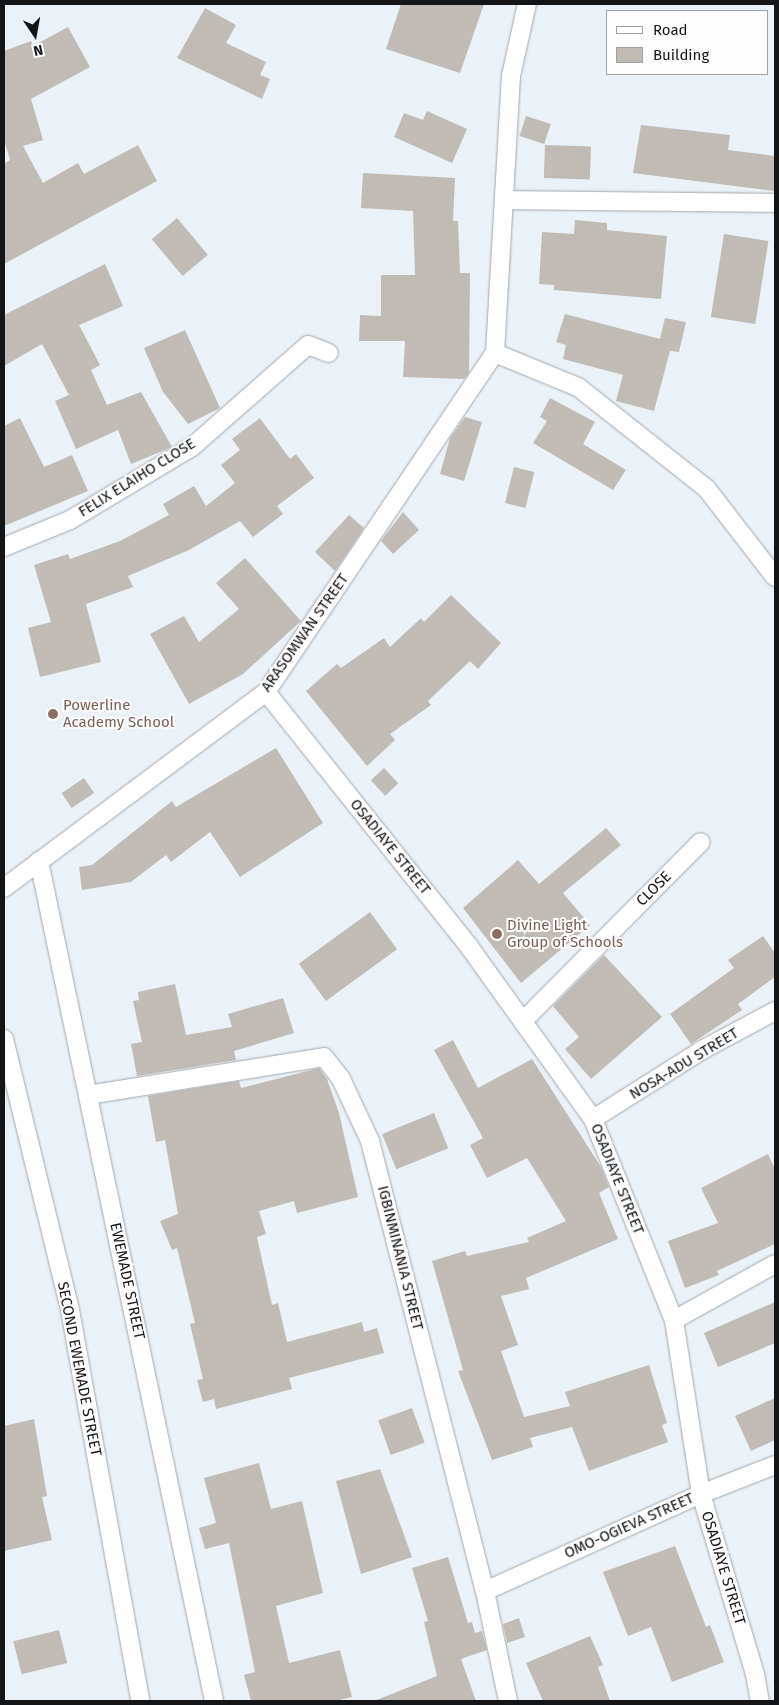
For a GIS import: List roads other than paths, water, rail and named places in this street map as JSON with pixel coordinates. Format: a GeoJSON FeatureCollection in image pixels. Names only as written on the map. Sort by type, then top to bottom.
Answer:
{"type":"FeatureCollection","features":[{"type":"Feature","properties":{"kind":"street"},"geometry":{"type":"LineString","coordinates":[[527,4],[511,76],[495,353],[578,387],[707,489],[775,577]]}},
{"type":"Feature","properties":{"kind":"street"},"geometry":{"type":"LineString","coordinates":[[504,200],[775,203]]}},
{"type":"Feature","properties":{"kind":"street","name":"FELIX ELAIHO CLOSE"},"geometry":{"type":"LineString","coordinates":[[4,547],[70,520],[192,447],[308,345],[329,353]]}},
{"type":"Feature","properties":{"kind":"street","name":"ARASOMWAN STREET"},"geometry":{"type":"LineString","coordinates":[[4,888],[266,692],[495,353]]}},
{"type":"Feature","properties":{"kind":"street","name":"OSADIAYE STREET"},"geometry":{"type":"LineString","coordinates":[[266,692],[470,948],[593,1119],[674,1320],[701,1494],[755,1674],[760,1701]]}},
{"type":"Feature","properties":{"kind":"street","name":"CLOSE"},"geometry":{"type":"LineString","coordinates":[[523,1021],[701,842]]}},
{"type":"Feature","properties":{"kind":"street","name":"EWEMADE STREET"},"geometry":{"type":"LineString","coordinates":[[40,861],[214,1701]]}},
{"type":"Feature","properties":{"kind":"street","name":"NOSA-ADU STREET"},"geometry":{"type":"LineString","coordinates":[[593,1119],[702,1050],[775,1011]]}},
{"type":"Feature","properties":{"kind":"street","name":"SECOND EWEMADE STREET"},"geometry":{"type":"LineString","coordinates":[[4,1039],[70,1310],[140,1701]]}},
{"type":"Feature","properties":{"kind":"street","name":"IGBINMINANIA STREET"},"geometry":{"type":"LineString","coordinates":[[88,1094],[324,1057],[341,1079],[370,1141],[485,1591],[508,1701]]}},
{"type":"Feature","properties":{"kind":"street"},"geometry":{"type":"LineString","coordinates":[[674,1320],[775,1264]]}},
{"type":"Feature","properties":{"kind":"street","name":"OMO-OGIEVA STREET"},"geometry":{"type":"LineString","coordinates":[[485,1591],[701,1494],[775,1465]]}},
{"type":"Feature","properties":{"kind":"place","name":"Powerline Academy School"},"geometry":{"type":"Point","coordinates":[53,714]}},
{"type":"Feature","properties":{"kind":"place","name":"Divine Light Group of Schools"},"geometry":{"type":"Point","coordinates":[497,934]}}]}
